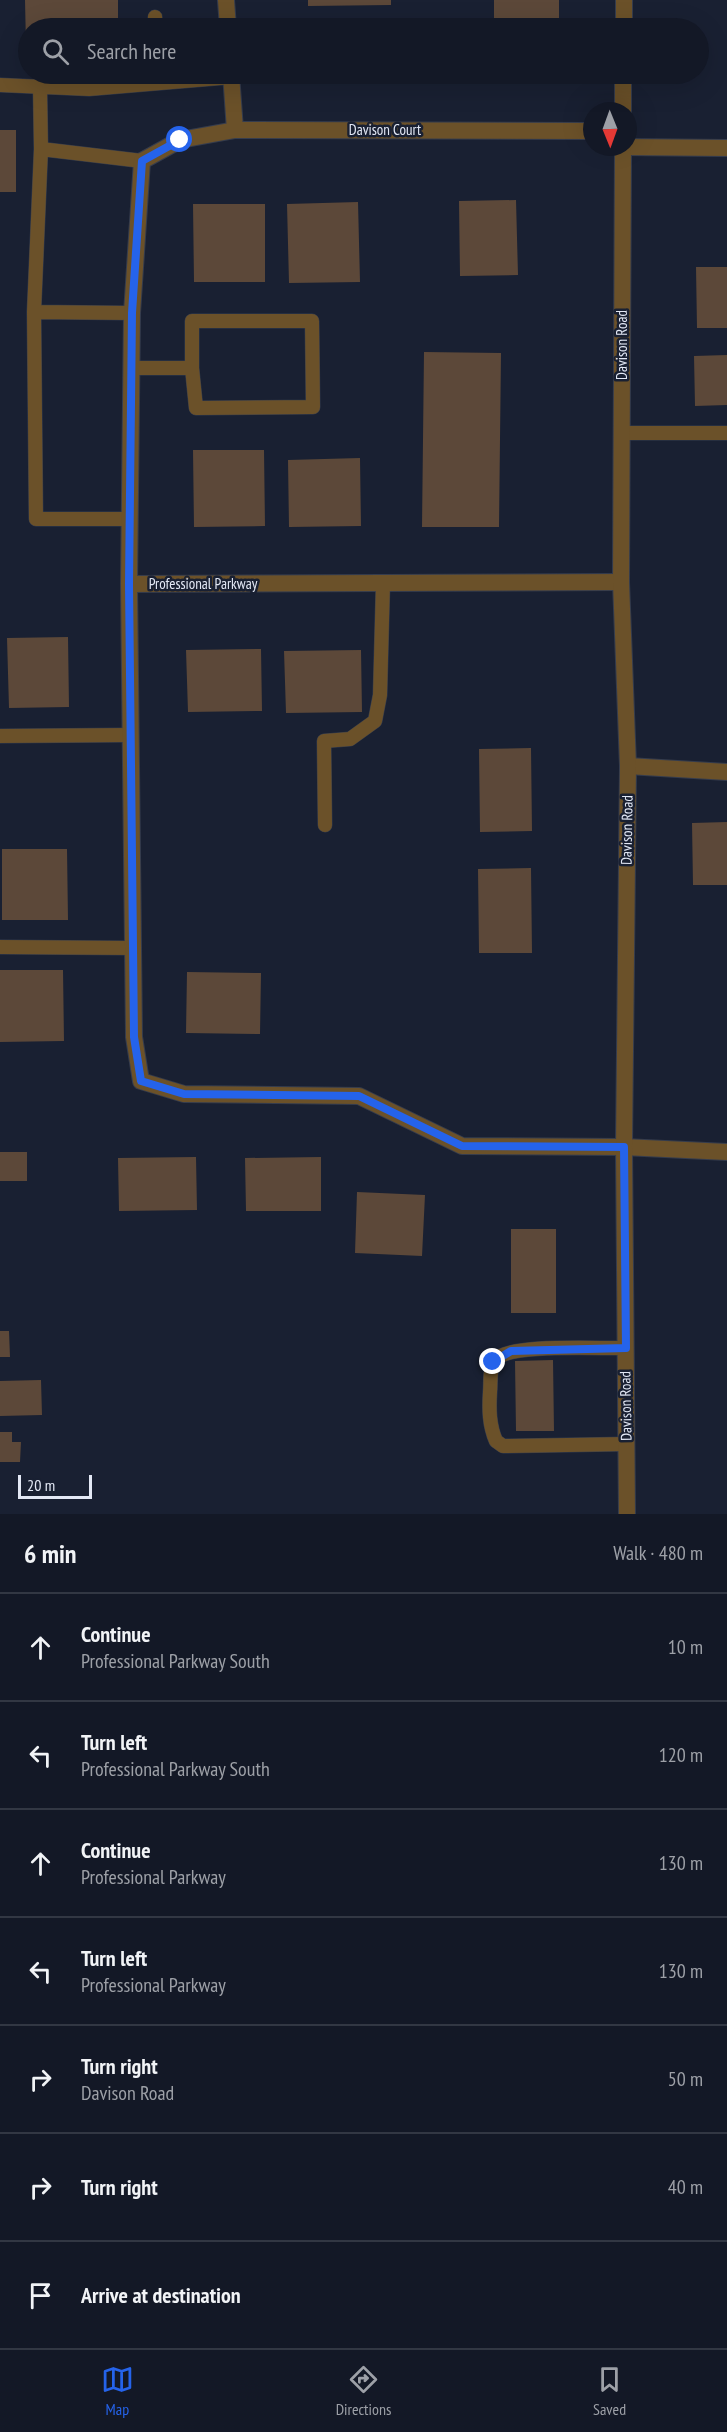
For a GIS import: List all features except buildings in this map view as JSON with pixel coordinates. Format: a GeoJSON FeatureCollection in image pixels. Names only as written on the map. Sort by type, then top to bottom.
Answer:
{"type":"FeatureCollection","features":[{"type":"Feature","properties":{"kind":"street"},"geometry":{"type":"LineString","coordinates":[[226,0],[227,18]]}},
{"type":"Feature","properties":{"kind":"street"},"geometry":{"type":"LineString","coordinates":[[624,0],[624,18]]}},
{"type":"Feature","properties":{"kind":"street"},"geometry":{"type":"LineString","coordinates":[[232,84],[235,130]]}},
{"type":"Feature","properties":{"kind":"street"},"geometry":{"type":"LineString","coordinates":[[623,102],[624,84]]}},
{"type":"Feature","properties":{"kind":"street","name":"Davison Court"},"geometry":{"type":"LineString","coordinates":[[142,161],[180,140],[235,130],[583,131]]}},
{"type":"Feature","properties":{"kind":"street"},"geometry":{"type":"LineString","coordinates":[[637,147],[727,148]]}},
{"type":"Feature","properties":{"kind":"street","name":"Davison Road"},"geometry":{"type":"LineString","coordinates":[[623,156],[621,582],[628,766],[624,1147],[627,1514]]}},
{"type":"Feature","properties":{"kind":"street"},"geometry":{"type":"LineString","coordinates":[[129,584],[132,313],[142,161]]}},
{"type":"Feature","properties":{"kind":"street","name":"Professional Parkway"},"geometry":{"type":"LineString","coordinates":[[621,582],[129,584],[134,1037],[141,1081],[184,1094],[359,1096],[462,1146],[624,1147]]}},
{"type":"Feature","properties":{"kind":"street"},"geometry":{"type":"LineString","coordinates":[[628,766],[727,771]]}},
{"type":"Feature","properties":{"kind":"street"},"geometry":{"type":"LineString","coordinates":[[624,1147],[727,1152]]}},
{"type":"Feature","properties":{"kind":"lane"},"geometry":{"type":"LineString","coordinates":[[0,85],[89,89],[124,84]]}},
{"type":"Feature","properties":{"kind":"lane"},"geometry":{"type":"LineString","coordinates":[[40,87],[41,149],[34,312],[36,519],[130,519]]}},
{"type":"Feature","properties":{"kind":"lane"},"geometry":{"type":"LineString","coordinates":[[41,149],[142,161]]}},
{"type":"Feature","properties":{"kind":"lane"},"geometry":{"type":"LineString","coordinates":[[34,312],[132,313]]}},
{"type":"Feature","properties":{"kind":"lane"},"geometry":{"type":"LineString","coordinates":[[192,321],[312,321],[314,407],[196,408],[192,368],[192,321]]}},
{"type":"Feature","properties":{"kind":"lane"},"geometry":{"type":"LineString","coordinates":[[132,368],[192,368]]}},
{"type":"Feature","properties":{"kind":"lane"},"geometry":{"type":"LineString","coordinates":[[622,434],[727,433]]}},
{"type":"Feature","properties":{"kind":"lane"},"geometry":{"type":"LineString","coordinates":[[325,825],[324,741],[350,739],[375,721],[380,695],[383,583]]}},
{"type":"Feature","properties":{"kind":"lane"},"geometry":{"type":"LineString","coordinates":[[0,736],[131,735]]}},
{"type":"Feature","properties":{"kind":"lane"},"geometry":{"type":"LineString","coordinates":[[0,947],[133,948]]}},
{"type":"Feature","properties":{"kind":"lane"},"geometry":{"type":"LineString","coordinates":[[626,1348],[525,1349],[501,1355],[493,1362],[491,1373],[490,1421],[496,1441],[503,1446],[627,1444]]}},
{"type":"Feature","properties":{"kind":"route"},"geometry":{"type":"LineString","coordinates":[[180,140],[142,161],[132,313],[129,584],[134,1037],[141,1081],[184,1094],[359,1096],[462,1146],[624,1147],[626,1348],[525,1349],[501,1355],[493,1362]]}}]}
